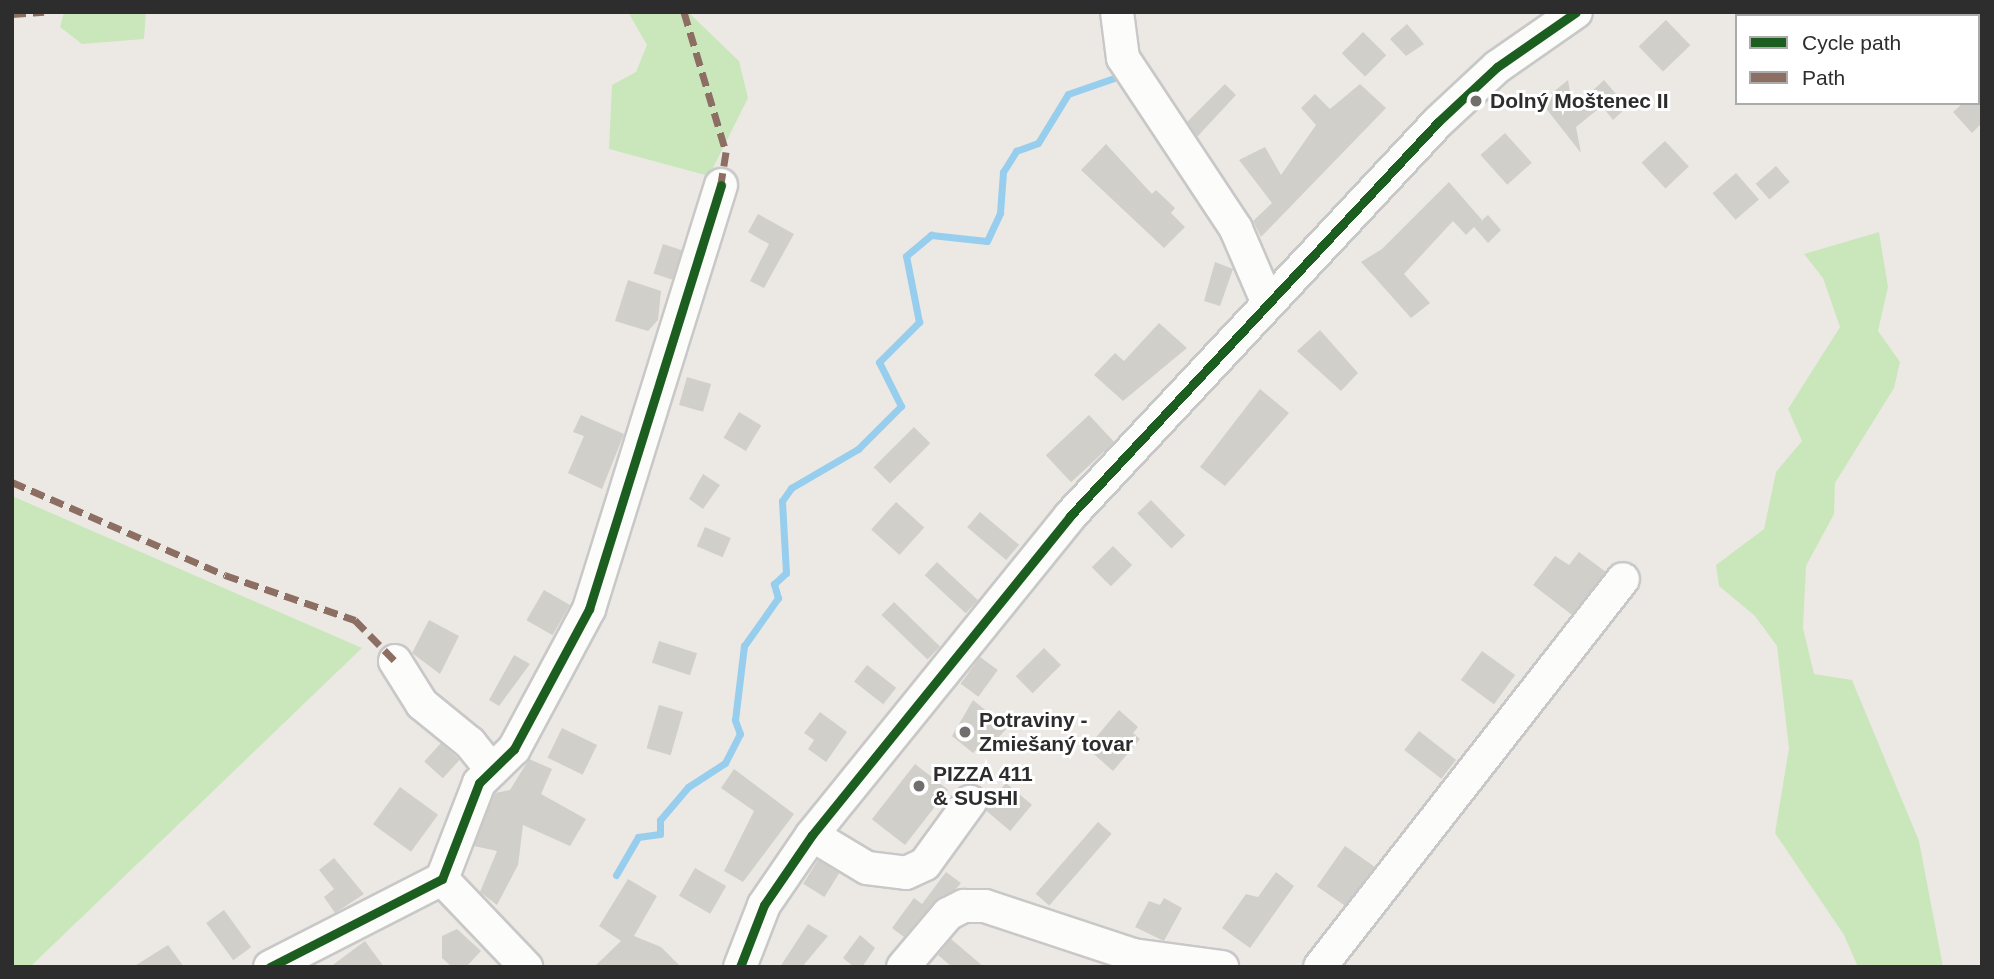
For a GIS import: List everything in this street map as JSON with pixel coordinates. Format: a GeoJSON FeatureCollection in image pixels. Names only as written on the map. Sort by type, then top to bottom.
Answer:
{"type":"FeatureCollection","features":[{"type":"Feature","properties":{"kind":"street"},"geometry":{"type":"LineString","coordinates":[[1117,12],[1127,65],[1236,229],[1267,302]]}},
{"type":"Feature","properties":{"kind":"street"},"geometry":{"type":"LineString","coordinates":[[740,967],[764,905],[812,835],[1070,516],[1267,302],[1475,87],[1576,12]]}},
{"type":"Feature","properties":{"kind":"street"},"geometry":{"type":"LineString","coordinates":[[270,967],[442,879],[479,783],[514,750],[589,610],[721,185]]}},
{"type":"Feature","properties":{"kind":"street"},"geometry":{"type":"LineString","coordinates":[[1320,967],[1623,579]]}},
{"type":"Feature","properties":{"kind":"street"},"geometry":{"type":"LineString","coordinates":[[395,661],[422,704],[470,743],[492,770]]}},
{"type":"Feature","properties":{"kind":"street"},"geometry":{"type":"LineString","coordinates":[[812,835],[867,868],[906,873],[925,864],[970,802]]}},
{"type":"Feature","properties":{"kind":"street"},"geometry":{"type":"LineString","coordinates":[[442,879],[526,967]]}},
{"type":"Feature","properties":{"kind":"street"},"geometry":{"type":"LineString","coordinates":[[904,967],[948,914],[964,906],[985,906],[1133,955],[1222,967]]}},
{"type":"Feature","properties":{"kind":"green space"},"geometry":{"type":"Polygon","coordinates":[[[64,12],[146,12],[144,39],[82,44],[60,27],[64,12]]]}},
{"type":"Feature","properties":{"kind":"green space"},"geometry":{"type":"Polygon","coordinates":[[[628,12],[688,12],[739,61],[748,98],[709,176],[609,149],[612,85],[636,72],[647,45],[628,12]]]}},
{"type":"Feature","properties":{"kind":"green space"},"geometry":{"type":"Polygon","coordinates":[[[1879,232],[1888,287],[1878,331],[1900,362],[1894,388],[1835,483],[1834,514],[1806,566],[1803,628],[1814,674],[1852,680],[1919,841],[1943,967],[1858,967],[1844,935],[1775,833],[1789,748],[1777,646],[1755,616],[1719,586],[1716,565],[1764,529],[1776,472],[1802,441],[1788,409],[1840,327],[1823,278],[1804,254],[1879,232]]]}},
{"type":"Feature","properties":{"kind":"green space"},"geometry":{"type":"Polygon","coordinates":[[[12,496],[362,648],[30,967],[12,967],[12,496]]]}},
{"type":"Feature","properties":{"kind":"building"},"geometry":{"type":"Polygon","coordinates":[[[1666,20],[1690,45],[1663,72],[1639,46],[1666,20]]]}},
{"type":"Feature","properties":{"kind":"building"},"geometry":{"type":"Polygon","coordinates":[[[1407,24],[1424,44],[1406,56],[1390,39],[1407,24]]]}},
{"type":"Feature","properties":{"kind":"building"},"geometry":{"type":"Polygon","coordinates":[[[1363,32],[1386,55],[1365,77],[1342,53],[1363,32]]]}},
{"type":"Feature","properties":{"kind":"building"},"geometry":{"type":"Polygon","coordinates":[[[1568,80],[1573,109],[1604,80],[1627,107],[1613,120],[1602,106],[1576,127],[1581,153],[1541,102],[1568,80]]]}},
{"type":"Feature","properties":{"kind":"building"},"geometry":{"type":"Polygon","coordinates":[[[1225,84],[1236,95],[1197,137],[1187,122],[1225,84]]]}},
{"type":"Feature","properties":{"kind":"building"},"geometry":{"type":"Polygon","coordinates":[[[1360,84],[1386,108],[1261,237],[1253,221],[1272,203],[1239,160],[1265,147],[1281,175],[1316,125],[1301,108],[1315,94],[1330,109],[1360,84]]]}},
{"type":"Feature","properties":{"kind":"building"},"geometry":{"type":"Polygon","coordinates":[[[1982,103],[1982,123],[1972,133],[1953,112],[1961,105],[1982,103]]]}},
{"type":"Feature","properties":{"kind":"building"},"geometry":{"type":"Polygon","coordinates":[[[1505,133],[1532,163],[1507,185],[1480,155],[1505,133]]]}},
{"type":"Feature","properties":{"kind":"building"},"geometry":{"type":"Polygon","coordinates":[[[1665,141],[1689,167],[1665,188],[1642,163],[1665,141]]]}},
{"type":"Feature","properties":{"kind":"building"},"geometry":{"type":"Polygon","coordinates":[[[1106,144],[1152,194],[1156,190],[1175,208],[1171,213],[1185,227],[1164,248],[1081,170],[1106,144]]]}},
{"type":"Feature","properties":{"kind":"building"},"geometry":{"type":"Polygon","coordinates":[[[1776,166],[1790,182],[1769,200],[1756,184],[1776,166]]]}},
{"type":"Feature","properties":{"kind":"building"},"geometry":{"type":"Polygon","coordinates":[[[1736,173],[1759,199],[1736,220],[1713,193],[1736,173]]]}},
{"type":"Feature","properties":{"kind":"building"},"geometry":{"type":"Polygon","coordinates":[[[1449,182],[1482,220],[1478,224],[1488,215],[1501,230],[1488,243],[1474,227],[1466,235],[1453,221],[1404,274],[1430,303],[1411,318],[1361,262],[1382,249],[1449,182]]]}},
{"type":"Feature","properties":{"kind":"building"},"geometry":{"type":"Polygon","coordinates":[[[758,214],[794,234],[764,288],[750,281],[769,244],[748,232],[758,214]]]}},
{"type":"Feature","properties":{"kind":"building"},"geometry":{"type":"Polygon","coordinates":[[[663,244],[682,250],[672,280],[653,273],[663,244]]]}},
{"type":"Feature","properties":{"kind":"building"},"geometry":{"type":"Polygon","coordinates":[[[1215,262],[1233,269],[1220,306],[1204,301],[1215,262]]]}},
{"type":"Feature","properties":{"kind":"building"},"geometry":{"type":"Polygon","coordinates":[[[628,280],[661,291],[658,320],[648,331],[615,321],[628,280]]]}},
{"type":"Feature","properties":{"kind":"building"},"geometry":{"type":"Polygon","coordinates":[[[1159,323],[1187,348],[1123,401],[1094,375],[1115,353],[1124,361],[1159,323]]]}},
{"type":"Feature","properties":{"kind":"building"},"geometry":{"type":"Polygon","coordinates":[[[1320,330],[1358,373],[1341,391],[1297,351],[1320,330]]]}},
{"type":"Feature","properties":{"kind":"building"},"geometry":{"type":"Polygon","coordinates":[[[687,377],[711,384],[703,412],[679,405],[687,377]]]}},
{"type":"Feature","properties":{"kind":"building"},"geometry":{"type":"Polygon","coordinates":[[[1260,389],[1289,413],[1225,486],[1200,467],[1260,389]]]}},
{"type":"Feature","properties":{"kind":"building"},"geometry":{"type":"Polygon","coordinates":[[[739,412],[761,425],[746,451],[724,438],[739,412]]]}},
{"type":"Feature","properties":{"kind":"building"},"geometry":{"type":"Polygon","coordinates":[[[581,415],[624,434],[602,489],[568,473],[584,436],[573,432],[581,415]]]}},
{"type":"Feature","properties":{"kind":"building"},"geometry":{"type":"Polygon","coordinates":[[[1089,415],[1114,442],[1071,482],[1046,455],[1089,415]]]}},
{"type":"Feature","properties":{"kind":"building"},"geometry":{"type":"Polygon","coordinates":[[[914,427],[930,443],[890,484],[874,467],[914,427]]]}},
{"type":"Feature","properties":{"kind":"building"},"geometry":{"type":"Polygon","coordinates":[[[703,474],[720,485],[703,509],[689,499],[703,474]]]}},
{"type":"Feature","properties":{"kind":"building"},"geometry":{"type":"Polygon","coordinates":[[[1151,500],[1185,535],[1171,548],[1137,513],[1151,500]]]}},
{"type":"Feature","properties":{"kind":"building"},"geometry":{"type":"Polygon","coordinates":[[[896,502],[924,527],[899,555],[871,529],[896,502]]]}},
{"type":"Feature","properties":{"kind":"building"},"geometry":{"type":"Polygon","coordinates":[[[980,512],[1019,545],[1006,560],[967,527],[980,512]]]}},
{"type":"Feature","properties":{"kind":"building"},"geometry":{"type":"Polygon","coordinates":[[[705,527],[731,538],[723,557],[697,546],[705,527]]]}},
{"type":"Feature","properties":{"kind":"building"},"geometry":{"type":"Polygon","coordinates":[[[1113,546],[1132,565],[1111,586],[1092,567],[1113,546]]]}},
{"type":"Feature","properties":{"kind":"building"},"geometry":{"type":"Polygon","coordinates":[[[1579,552],[1606,572],[1572,615],[1533,585],[1555,556],[1569,565],[1579,552]]]}},
{"type":"Feature","properties":{"kind":"building"},"geometry":{"type":"Polygon","coordinates":[[[937,562],[978,600],[966,613],[925,575],[937,562]]]}},
{"type":"Feature","properties":{"kind":"building"},"geometry":{"type":"Polygon","coordinates":[[[544,590],[570,605],[552,635],[526,620],[544,590]]]}},
{"type":"Feature","properties":{"kind":"building"},"geometry":{"type":"Polygon","coordinates":[[[894,602],[940,646],[928,659],[881,615],[894,602]]]}},
{"type":"Feature","properties":{"kind":"building"},"geometry":{"type":"Polygon","coordinates":[[[429,620],[459,636],[440,674],[412,653],[429,620]]]}},
{"type":"Feature","properties":{"kind":"building"},"geometry":{"type":"Polygon","coordinates":[[[659,641],[697,653],[690,675],[652,663],[659,641]]]}},
{"type":"Feature","properties":{"kind":"building"},"geometry":{"type":"Polygon","coordinates":[[[1044,648],[1061,665],[1033,693],[1016,676],[1044,648]]]}},
{"type":"Feature","properties":{"kind":"building"},"geometry":{"type":"Polygon","coordinates":[[[1482,651],[1515,675],[1494,704],[1461,680],[1482,651]]]}},
{"type":"Feature","properties":{"kind":"building"},"geometry":{"type":"Polygon","coordinates":[[[514,655],[530,664],[499,706],[489,700],[514,655]]]}},
{"type":"Feature","properties":{"kind":"building"},"geometry":{"type":"Polygon","coordinates":[[[980,657],[998,670],[978,697],[961,684],[980,657]]]}},
{"type":"Feature","properties":{"kind":"building"},"geometry":{"type":"Polygon","coordinates":[[[867,665],[896,688],[883,704],[854,682],[867,665]]]}},
{"type":"Feature","properties":{"kind":"building"},"geometry":{"type":"Polygon","coordinates":[[[973,700],[1007,728],[984,754],[978,748],[973,753],[952,736],[973,700]]]}},
{"type":"Feature","properties":{"kind":"building"},"geometry":{"type":"Polygon","coordinates":[[[659,705],[683,712],[671,755],[647,748],[659,705]]]}},
{"type":"Feature","properties":{"kind":"building"},"geometry":{"type":"Polygon","coordinates":[[[1119,710],[1138,727],[1133,733],[1140,739],[1113,771],[1087,748],[1119,710]]]}},
{"type":"Feature","properties":{"kind":"building"},"geometry":{"type":"Polygon","coordinates":[[[820,712],[847,732],[826,762],[808,749],[814,740],[804,733],[820,712]]]}},
{"type":"Feature","properties":{"kind":"building"},"geometry":{"type":"Polygon","coordinates":[[[562,728],[597,745],[583,775],[548,758],[562,728]]]}},
{"type":"Feature","properties":{"kind":"building"},"geometry":{"type":"Polygon","coordinates":[[[1419,731],[1456,760],[1441,779],[1404,750],[1419,731]]]}},
{"type":"Feature","properties":{"kind":"building"},"geometry":{"type":"Polygon","coordinates":[[[441,743],[460,760],[443,778],[424,762],[441,743]]]}},
{"type":"Feature","properties":{"kind":"building"},"geometry":{"type":"Polygon","coordinates":[[[529,759],[552,769],[541,794],[586,819],[570,846],[523,825],[518,865],[497,905],[480,892],[497,851],[474,846],[495,793],[510,790],[529,759]]]}},
{"type":"Feature","properties":{"kind":"building"},"geometry":{"type":"Polygon","coordinates":[[[915,764],[948,790],[905,845],[872,819],[915,764]]]}},
{"type":"Feature","properties":{"kind":"building"},"geometry":{"type":"Polygon","coordinates":[[[734,769],[794,814],[743,882],[724,871],[754,811],[721,788],[734,769]]]}},
{"type":"Feature","properties":{"kind":"building"},"geometry":{"type":"Polygon","coordinates":[[[1006,783],[1032,805],[1010,831],[984,809],[1006,783]]]}},
{"type":"Feature","properties":{"kind":"building"},"geometry":{"type":"Polygon","coordinates":[[[400,787],[438,815],[411,852],[373,824],[400,787]]]}},
{"type":"Feature","properties":{"kind":"building"},"geometry":{"type":"Polygon","coordinates":[[[1098,822],[1112,834],[1049,906],[1036,894],[1098,822]]]}},
{"type":"Feature","properties":{"kind":"building"},"geometry":{"type":"Polygon","coordinates":[[[1345,846],[1375,867],[1347,907],[1317,886],[1345,846]]]}},
{"type":"Feature","properties":{"kind":"building"},"geometry":{"type":"Polygon","coordinates":[[[334,858],[364,894],[335,913],[324,897],[334,889],[319,870],[334,858]]]}},
{"type":"Feature","properties":{"kind":"building"},"geometry":{"type":"Polygon","coordinates":[[[818,860],[839,873],[824,897],[803,884],[818,860]]]}},
{"type":"Feature","properties":{"kind":"building"},"geometry":{"type":"Polygon","coordinates":[[[695,868],[726,886],[710,914],[679,896],[695,868]]]}},
{"type":"Feature","properties":{"kind":"building"},"geometry":{"type":"Polygon","coordinates":[[[946,872],[961,883],[955,890],[934,902],[904,937],[892,928],[914,898],[922,904],[946,872]]]}},
{"type":"Feature","properties":{"kind":"building"},"geometry":{"type":"Polygon","coordinates":[[[1276,872],[1294,886],[1250,948],[1222,928],[1246,894],[1258,897],[1276,872]]]}},
{"type":"Feature","properties":{"kind":"building"},"geometry":{"type":"Polygon","coordinates":[[[628,879],[657,896],[634,936],[661,947],[681,967],[594,967],[621,941],[599,926],[628,879]]]}},
{"type":"Feature","properties":{"kind":"building"},"geometry":{"type":"Polygon","coordinates":[[[1164,898],[1182,908],[1164,941],[1135,927],[1149,901],[1160,905],[1164,898]]]}},
{"type":"Feature","properties":{"kind":"building"},"geometry":{"type":"Polygon","coordinates":[[[224,910],[251,947],[233,960],[206,923],[224,910]]]}},
{"type":"Feature","properties":{"kind":"building"},"geometry":{"type":"Polygon","coordinates":[[[808,924],[828,936],[802,967],[780,967],[808,924]]]}},
{"type":"Feature","properties":{"kind":"building"},"geometry":{"type":"Polygon","coordinates":[[[457,929],[481,951],[466,967],[452,967],[442,958],[442,936],[457,929]]]}},
{"type":"Feature","properties":{"kind":"building"},"geometry":{"type":"Polygon","coordinates":[[[860,935],[875,948],[862,967],[854,967],[843,958],[860,935]]]}},
{"type":"Feature","properties":{"kind":"building"},"geometry":{"type":"Polygon","coordinates":[[[951,939],[984,967],[952,967],[938,955],[951,939]]]}},
{"type":"Feature","properties":{"kind":"building"},"geometry":{"type":"Polygon","coordinates":[[[365,941],[384,967],[330,967],[365,941]]]}},
{"type":"Feature","properties":{"kind":"building"},"geometry":{"type":"Polygon","coordinates":[[[168,945],[184,967],[133,967],[168,945]]]}},
{"type":"Feature","properties":{"kind":"waterway"},"geometry":{"type":"LineString","coordinates":[[616,875],[638,837],[660,834],[660,820],[688,787],[725,763],[740,734],[735,720],[744,646],[778,598],[774,584],[786,573],[782,501],[791,488],[858,449],[901,406],[879,362],[919,322],[906,256],[931,235],[987,241],[1000,213],[1003,172],[1016,151],[1038,143],[1068,94],[1123,75]]}},
{"type":"Feature","properties":{"kind":"marked path"},"geometry":{"type":"LineString","coordinates":[[12,14],[44,12]]}},
{"type":"Feature","properties":{"kind":"marked path"},"geometry":{"type":"LineString","coordinates":[[684,12],[726,152],[721,185]]}},
{"type":"Feature","properties":{"kind":"marked path"},"geometry":{"type":"LineString","coordinates":[[12,482],[225,575],[355,620],[395,661]]}},
{"type":"Feature","properties":{"kind":"cycle path"},"geometry":{"type":"LineString","coordinates":[[740,967],[764,905],[812,835],[1070,516],[1438,122],[1497,67],[1576,12]]}},
{"type":"Feature","properties":{"kind":"cycle path"},"geometry":{"type":"LineString","coordinates":[[270,967],[442,879],[479,783],[514,749],[589,609],[721,185]]}},
{"type":"Feature","properties":{"kind":"place","name":"Dolný Moštenec II"},"geometry":{"type":"Point","coordinates":[1476,101]}},
{"type":"Feature","properties":{"kind":"place","name":"Potraviny - Zmiešaný tovar"},"geometry":{"type":"Point","coordinates":[965,732]}},
{"type":"Feature","properties":{"kind":"place","name":"PIZZA 411 & SUSHI"},"geometry":{"type":"Point","coordinates":[919,786]}}]}
